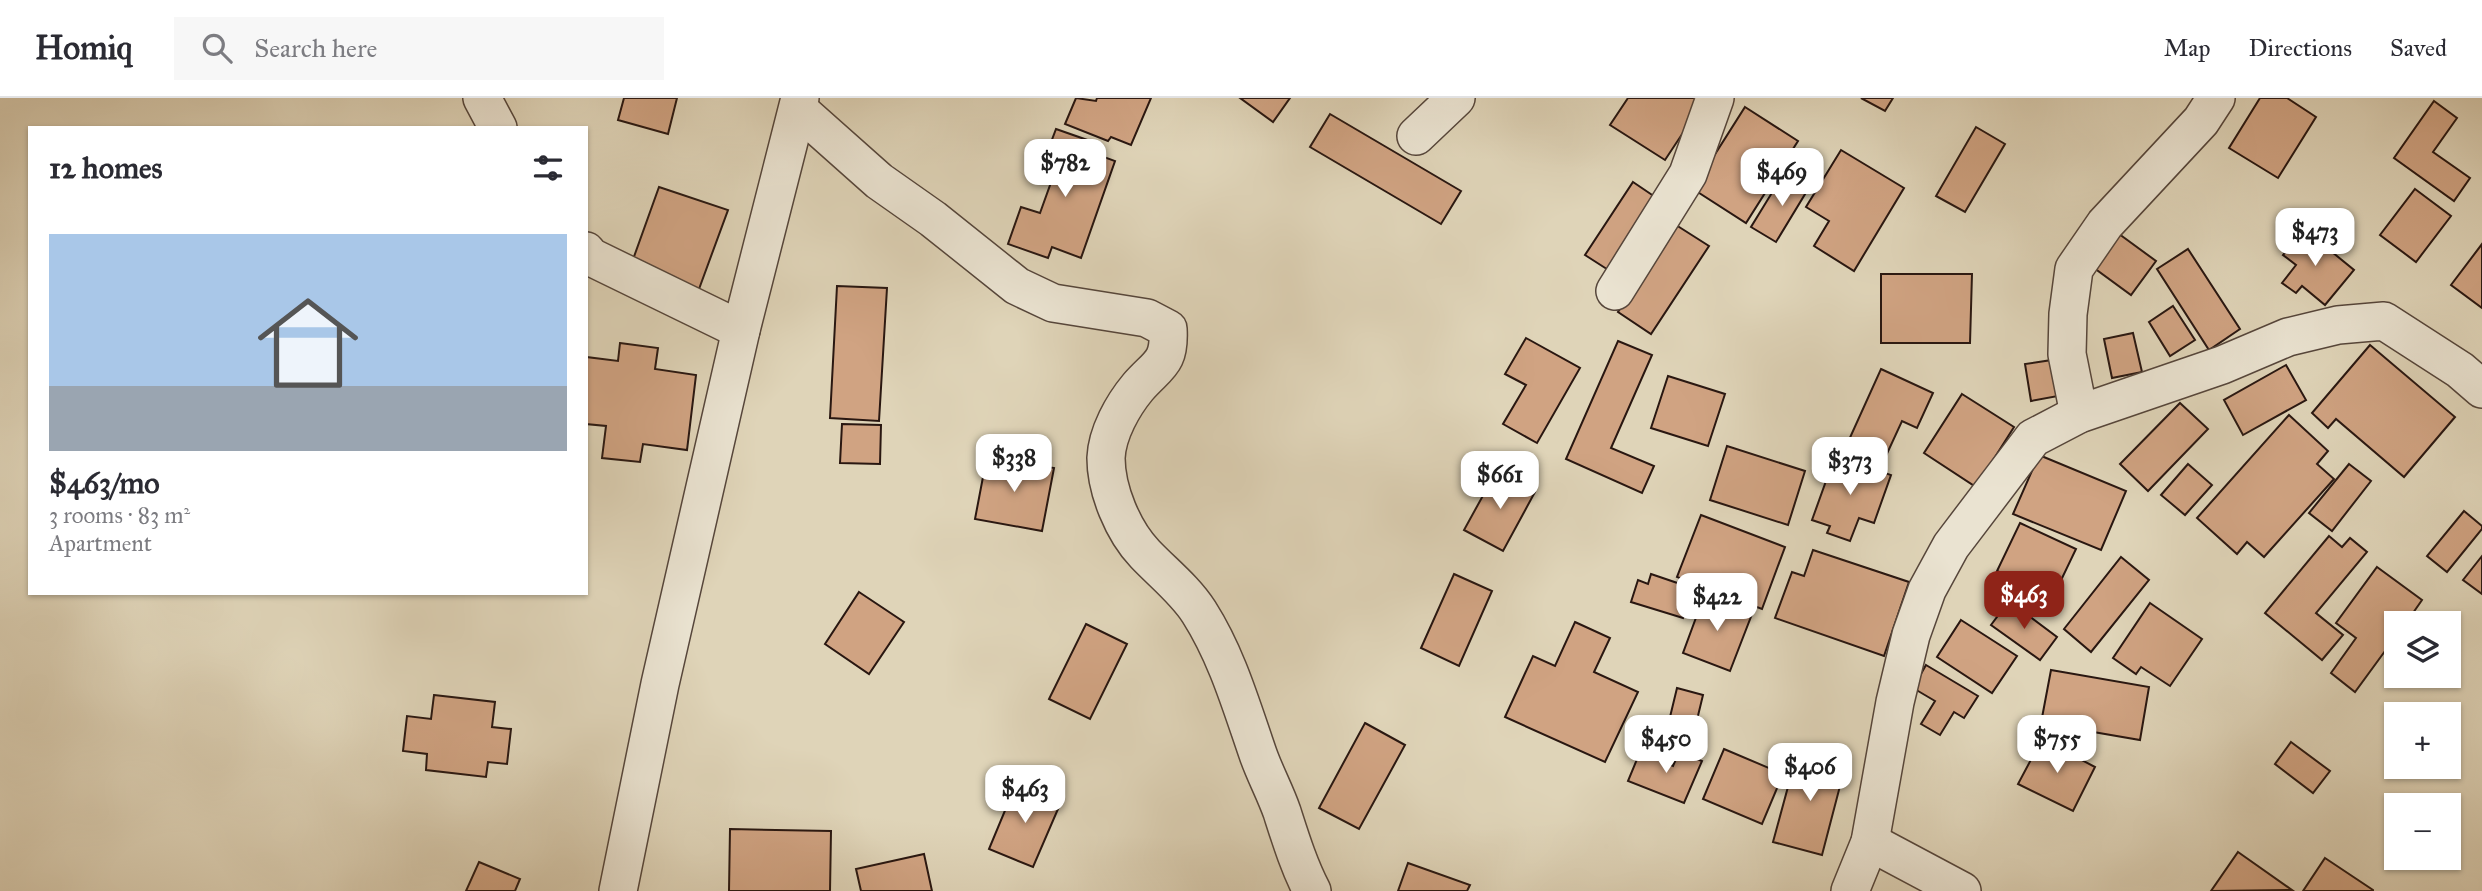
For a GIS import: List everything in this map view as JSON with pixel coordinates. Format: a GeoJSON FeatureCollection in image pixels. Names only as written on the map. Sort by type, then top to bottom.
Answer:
{"type":"FeatureCollection","features":[{"type":"Feature","properties":{"kind":"street"},"geometry":{"type":"LineString","coordinates":[[482,98],[497,126]]}},
{"type":"Feature","properties":{"kind":"street"},"geometry":{"type":"LineString","coordinates":[[1416,136],[1456,98]]}},
{"type":"Feature","properties":{"kind":"street"},"geometry":{"type":"LineString","coordinates":[[1615,291],[1688,174],[1715,98]]}},
{"type":"Feature","properties":{"kind":"street"},"geometry":{"type":"LineString","coordinates":[[2079,414],[2067,354],[2068,314],[2074,269],[2105,224],[2201,121],[2216,98]]}},
{"type":"Feature","properties":{"kind":"street"},"geometry":{"type":"LineString","coordinates":[[618,891],[660,684],[741,330],[799,104],[879,181],[933,219],[1017,286],[1053,303],[1147,317],[1168,329],[1169,347],[1159,368],[1138,387],[1115,423],[1106,457],[1112,496],[1123,524],[1143,552],[1198,609],[1220,646],[1299,866],[1312,891]]}},
{"type":"Feature","properties":{"kind":"street"},"geometry":{"type":"LineString","coordinates":[[588,253],[741,330]]}},
{"type":"Feature","properties":{"kind":"street"},"geometry":{"type":"LineString","coordinates":[[1850,891],[1870,842],[1895,702],[1911,635],[1927,590],[1951,547],[2033,438],[2079,414],[2221,365],[2288,337],[2338,325],[2384,321],[2460,370],[2482,389]]}},
{"type":"Feature","properties":{"kind":"street"},"geometry":{"type":"LineString","coordinates":[[1870,842],[1962,891]]}},
{"type":"Feature","properties":{"kind":"building"},"geometry":{"type":"Polygon","coordinates":[[[624,98],[677,98],[668,134],[618,120],[624,98]]]}},
{"type":"Feature","properties":{"kind":"building"},"geometry":{"type":"Polygon","coordinates":[[[1076,98],[1096,101],[1097,98],[1151,98],[1131,145],[1111,137],[1108,141],[1065,124],[1076,98]]]}},
{"type":"Feature","properties":{"kind":"building"},"geometry":{"type":"Polygon","coordinates":[[[1240,98],[1290,98],[1273,122],[1240,98]]]}},
{"type":"Feature","properties":{"kind":"building"},"geometry":{"type":"Polygon","coordinates":[[[1628,98],[1706,98],[1665,160],[1610,125],[1628,98]]]}},
{"type":"Feature","properties":{"kind":"building"},"geometry":{"type":"Polygon","coordinates":[[[1861,98],[1893,98],[1885,111],[1861,98]]]}},
{"type":"Feature","properties":{"kind":"building"},"geometry":{"type":"Polygon","coordinates":[[[2260,98],[2287,98],[2316,117],[2278,178],[2229,148],[2260,98]]]}},
{"type":"Feature","properties":{"kind":"building"},"geometry":{"type":"Polygon","coordinates":[[[2434,101],[2457,118],[2433,152],[2470,178],[2454,201],[2394,158],[2434,101]]]}},
{"type":"Feature","properties":{"kind":"building"},"geometry":{"type":"Polygon","coordinates":[[[1745,107],[1798,141],[1746,223],[1693,189],[1745,107]]]}},
{"type":"Feature","properties":{"kind":"building"},"geometry":{"type":"Polygon","coordinates":[[[1330,114],[1461,191],[1441,224],[1310,147],[1330,114]]]}},
{"type":"Feature","properties":{"kind":"building"},"geometry":{"type":"Polygon","coordinates":[[[1976,127],[2005,144],[1965,212],[1936,196],[1976,127]]]}},
{"type":"Feature","properties":{"kind":"building"},"geometry":{"type":"Polygon","coordinates":[[[1056,129],[1093,142],[1090,152],[1115,161],[1081,258],[1052,247],[1048,258],[1008,244],[1021,207],[1040,213],[1054,174],[1041,169],[1056,129]]]}},
{"type":"Feature","properties":{"kind":"building"},"geometry":{"type":"Polygon","coordinates":[[[1841,150],[1904,188],[1854,271],[1814,246],[1829,221],[1806,207],[1841,150]]]}},
{"type":"Feature","properties":{"kind":"building"},"geometry":{"type":"Polygon","coordinates":[[[1803,168],[1816,176],[1776,242],[1751,227],[1773,191],[1785,198],[1803,168]]]}},
{"type":"Feature","properties":{"kind":"building"},"geometry":{"type":"Polygon","coordinates":[[[1633,182],[1661,201],[1613,273],[1585,255],[1633,182]]]}},
{"type":"Feature","properties":{"kind":"building"},"geometry":{"type":"Polygon","coordinates":[[[659,187],[728,210],[699,289],[631,265],[659,187]]]}},
{"type":"Feature","properties":{"kind":"building"},"geometry":{"type":"Polygon","coordinates":[[[2415,189],[2451,216],[2416,262],[2380,235],[2415,189]]]}},
{"type":"Feature","properties":{"kind":"building"},"geometry":{"type":"Polygon","coordinates":[[[1676,225],[1709,246],[1651,334],[1618,312],[1676,225]]]}},
{"type":"Feature","properties":{"kind":"building"},"geometry":{"type":"Polygon","coordinates":[[[2304,229],[2354,270],[2325,305],[2302,286],[2296,293],[2282,283],[2296,265],[2283,255],[2304,229]]]}},
{"type":"Feature","properties":{"kind":"building"},"geometry":{"type":"Polygon","coordinates":[[[2115,231],[2156,261],[2131,295],[2090,265],[2115,231]]]}},
{"type":"Feature","properties":{"kind":"building"},"geometry":{"type":"Polygon","coordinates":[[[2482,244],[2482,308],[2451,285],[2482,244]]]}},
{"type":"Feature","properties":{"kind":"building"},"geometry":{"type":"Polygon","coordinates":[[[2188,249],[2240,329],[2209,350],[2157,269],[2188,249]]]}},
{"type":"Feature","properties":{"kind":"building"},"geometry":{"type":"Polygon","coordinates":[[[1881,274],[1972,274],[1970,343],[1881,343],[1881,274]]]}},
{"type":"Feature","properties":{"kind":"building"},"geometry":{"type":"Polygon","coordinates":[[[837,286],[887,288],[879,421],[830,418],[837,286]]]}},
{"type":"Feature","properties":{"kind":"building"},"geometry":{"type":"Polygon","coordinates":[[[2173,306],[2195,340],[2170,356],[2149,322],[2173,306]]]}},
{"type":"Feature","properties":{"kind":"building"},"geometry":{"type":"Polygon","coordinates":[[[2133,333],[2142,372],[2112,378],[2104,339],[2133,333]]]}},
{"type":"Feature","properties":{"kind":"building"},"geometry":{"type":"Polygon","coordinates":[[[1526,338],[1580,368],[1537,443],[1503,424],[1526,385],[1505,374],[1526,338]]]}},
{"type":"Feature","properties":{"kind":"building"},"geometry":{"type":"Polygon","coordinates":[[[1618,341],[1652,355],[1611,448],[1654,466],[1642,493],[1566,459],[1618,341]]]}},
{"type":"Feature","properties":{"kind":"building"},"geometry":{"type":"Polygon","coordinates":[[[620,343],[658,348],[655,369],[696,375],[687,450],[643,444],[640,462],[602,458],[606,426],[588,424],[588,357],[618,361],[620,343]]]}},
{"type":"Feature","properties":{"kind":"building"},"geometry":{"type":"Polygon","coordinates":[[[2370,345],[2455,417],[2404,477],[2336,419],[2328,428],[2312,413],[2370,345]]]}},
{"type":"Feature","properties":{"kind":"building"},"geometry":{"type":"Polygon","coordinates":[[[2052,360],[2058,396],[2031,401],[2025,364],[2052,360]]]}},
{"type":"Feature","properties":{"kind":"building"},"geometry":{"type":"Polygon","coordinates":[[[2286,365],[2306,400],[2243,435],[2224,400],[2286,365]]]}},
{"type":"Feature","properties":{"kind":"building"},"geometry":{"type":"Polygon","coordinates":[[[1881,369],[1933,393],[1917,428],[1902,421],[1885,458],[1848,442],[1881,369]]]}},
{"type":"Feature","properties":{"kind":"building"},"geometry":{"type":"Polygon","coordinates":[[[1668,376],[1725,394],[1708,446],[1651,428],[1668,376]]]}},
{"type":"Feature","properties":{"kind":"building"},"geometry":{"type":"Polygon","coordinates":[[[1962,394],[2014,427],[1976,487],[1924,453],[1962,394]]]}},
{"type":"Feature","properties":{"kind":"building"},"geometry":{"type":"Polygon","coordinates":[[[2180,403],[2208,429],[2148,491],[2120,464],[2180,403]]]}},
{"type":"Feature","properties":{"kind":"building"},"geometry":{"type":"Polygon","coordinates":[[[2289,415],[2328,451],[2317,464],[2334,479],[2264,557],[2247,542],[2237,554],[2197,518],[2289,415]]]}},
{"type":"Feature","properties":{"kind":"building"},"geometry":{"type":"Polygon","coordinates":[[[842,424],[881,425],[880,464],[840,463],[842,424]]]}},
{"type":"Feature","properties":{"kind":"building"},"geometry":{"type":"Polygon","coordinates":[[[1727,446],[1805,471],[1788,525],[1710,500],[1727,446]]]}},
{"type":"Feature","properties":{"kind":"building"},"geometry":{"type":"Polygon","coordinates":[[[2039,455],[2126,491],[2101,550],[2013,514],[2039,455]]]}},
{"type":"Feature","properties":{"kind":"building"},"geometry":{"type":"Polygon","coordinates":[[[987,456],[1054,468],[1042,531],[975,519],[987,456]]]}},
{"type":"Feature","properties":{"kind":"building"},"geometry":{"type":"Polygon","coordinates":[[[1835,456],[1891,475],[1874,523],[1859,518],[1850,541],[1827,533],[1830,526],[1812,520],[1835,456]]]}},
{"type":"Feature","properties":{"kind":"building"},"geometry":{"type":"Polygon","coordinates":[[[2188,464],[2212,485],[2185,515],[2161,495],[2188,464]]]}},
{"type":"Feature","properties":{"kind":"building"},"geometry":{"type":"Polygon","coordinates":[[[2349,464],[2371,481],[2332,531],[2309,513],[2349,464]]]}},
{"type":"Feature","properties":{"kind":"building"},"geometry":{"type":"Polygon","coordinates":[[[1496,472],[1535,492],[1503,551],[1464,530],[1496,472]]]}},
{"type":"Feature","properties":{"kind":"building"},"geometry":{"type":"Polygon","coordinates":[[[2464,511],[2482,526],[2482,529],[2447,572],[2427,556],[2464,511]]]}},
{"type":"Feature","properties":{"kind":"building"},"geometry":{"type":"Polygon","coordinates":[[[1701,515],[1785,547],[1762,609],[1677,577],[1701,515]]]}},
{"type":"Feature","properties":{"kind":"building"},"geometry":{"type":"Polygon","coordinates":[[[2020,523],[2076,549],[2053,597],[1997,571],[2020,523]]]}},
{"type":"Feature","properties":{"kind":"building"},"geometry":{"type":"Polygon","coordinates":[[[2329,536],[2342,547],[2350,538],[2367,552],[2316,613],[2343,635],[2322,660],[2265,613],[2329,536]]]}},
{"type":"Feature","properties":{"kind":"building"},"geometry":{"type":"Polygon","coordinates":[[[1813,550],[1909,582],[1884,656],[1775,618],[1792,572],[1804,576],[1813,550]]]}},
{"type":"Feature","properties":{"kind":"building"},"geometry":{"type":"Polygon","coordinates":[[[2482,556],[2482,594],[2463,580],[2482,556]]]}},
{"type":"Feature","properties":{"kind":"building"},"geometry":{"type":"Polygon","coordinates":[[[2121,557],[2149,580],[2091,652],[2064,629],[2121,557]]]}},
{"type":"Feature","properties":{"kind":"building"},"geometry":{"type":"Polygon","coordinates":[[[2377,567],[2422,600],[2414,611],[2384,611],[2384,652],[2355,692],[2331,673],[2356,638],[2336,623],[2377,567]]]}},
{"type":"Feature","properties":{"kind":"building"},"geometry":{"type":"Polygon","coordinates":[[[1454,574],[1492,591],[1459,666],[1421,648],[1454,574]]]}},
{"type":"Feature","properties":{"kind":"building"},"geometry":{"type":"Polygon","coordinates":[[[1651,574],[1692,588],[1683,618],[1631,602],[1638,580],[1648,584],[1651,574]]]}},
{"type":"Feature","properties":{"kind":"building"},"geometry":{"type":"Polygon","coordinates":[[[859,592],[904,622],[869,674],[825,644],[859,592]]]}},
{"type":"Feature","properties":{"kind":"building"},"geometry":{"type":"Polygon","coordinates":[[[1704,596],[1752,614],[1730,671],[1683,653],[1704,596]]]}},
{"type":"Feature","properties":{"kind":"building"},"geometry":{"type":"Polygon","coordinates":[[[2009,601],[2057,637],[2040,660],[1991,625],[2009,601]]]}},
{"type":"Feature","properties":{"kind":"building"},"geometry":{"type":"Polygon","coordinates":[[[2150,603],[2202,639],[2170,686],[2141,667],[2136,674],[2113,658],[2150,603]]]}},
{"type":"Feature","properties":{"kind":"building"},"geometry":{"type":"Polygon","coordinates":[[[1961,620],[2017,656],[1992,693],[1937,657],[1961,620]]]}},
{"type":"Feature","properties":{"kind":"building"},"geometry":{"type":"Polygon","coordinates":[[[1575,622],[1610,638],[1594,672],[1638,692],[1605,762],[1505,717],[1533,656],[1555,666],[1575,622]]]}},
{"type":"Feature","properties":{"kind":"building"},"geometry":{"type":"Polygon","coordinates":[[[1086,624],[1127,644],[1090,719],[1049,699],[1086,624]]]}},
{"type":"Feature","properties":{"kind":"building"},"geometry":{"type":"Polygon","coordinates":[[[1926,665],[1978,696],[1964,718],[1954,712],[1940,735],[1921,724],[1935,701],[1913,688],[1926,665]]]}},
{"type":"Feature","properties":{"kind":"building"},"geometry":{"type":"Polygon","coordinates":[[[2051,670],[2149,687],[2140,740],[2041,723],[2051,670]]]}},
{"type":"Feature","properties":{"kind":"building"},"geometry":{"type":"Polygon","coordinates":[[[1677,688],[1703,695],[1696,724],[1670,717],[1677,688]]]}},
{"type":"Feature","properties":{"kind":"building"},"geometry":{"type":"Polygon","coordinates":[[[434,695],[495,702],[492,727],[511,729],[507,764],[488,762],[486,777],[426,770],[427,754],[403,751],[407,716],[431,719],[434,695]]]}},
{"type":"Feature","properties":{"kind":"building"},"geometry":{"type":"Polygon","coordinates":[[[1365,723],[1405,745],[1359,829],[1319,808],[1365,723]]]}},
{"type":"Feature","properties":{"kind":"building"},"geometry":{"type":"Polygon","coordinates":[[[2042,739],[2095,767],[2073,811],[2018,784],[2042,739]]]}},
{"type":"Feature","properties":{"kind":"building"},"geometry":{"type":"Polygon","coordinates":[[[2291,742],[2330,771],[2313,793],[2275,764],[2291,742]]]}},
{"type":"Feature","properties":{"kind":"building"},"geometry":{"type":"Polygon","coordinates":[[[1724,749],[1783,774],[1762,824],[1703,799],[1724,749]]]}},
{"type":"Feature","properties":{"kind":"building"},"geometry":{"type":"Polygon","coordinates":[[[1798,750],[1846,763],[1822,855],[1773,842],[1798,750]]]}},
{"type":"Feature","properties":{"kind":"building"},"geometry":{"type":"Polygon","coordinates":[[[1640,752],[1673,766],[1679,752],[1702,761],[1684,803],[1628,781],[1640,752]]]}},
{"type":"Feature","properties":{"kind":"building"},"geometry":{"type":"Polygon","coordinates":[[[1016,784],[1061,802],[1033,867],[989,849],[1016,784]]]}},
{"type":"Feature","properties":{"kind":"building"},"geometry":{"type":"Polygon","coordinates":[[[730,829],[831,831],[830,891],[729,891],[730,829]]]}},
{"type":"Feature","properties":{"kind":"building"},"geometry":{"type":"Polygon","coordinates":[[[2238,852],[2292,890],[2211,891],[2238,852]]]}},
{"type":"Feature","properties":{"kind":"building"},"geometry":{"type":"Polygon","coordinates":[[[924,854],[932,891],[861,891],[856,869],[924,854]]]}},
{"type":"Feature","properties":{"kind":"building"},"geometry":{"type":"Polygon","coordinates":[[[2325,858],[2373,890],[2373,891],[2303,891],[2325,858]]]}},
{"type":"Feature","properties":{"kind":"building"},"geometry":{"type":"Polygon","coordinates":[[[479,862],[520,879],[515,891],[466,891],[479,862]]]}},
{"type":"Feature","properties":{"kind":"building"},"geometry":{"type":"Polygon","coordinates":[[[1408,863],[1470,885],[1467,891],[1398,891],[1408,863]]]}}]}
